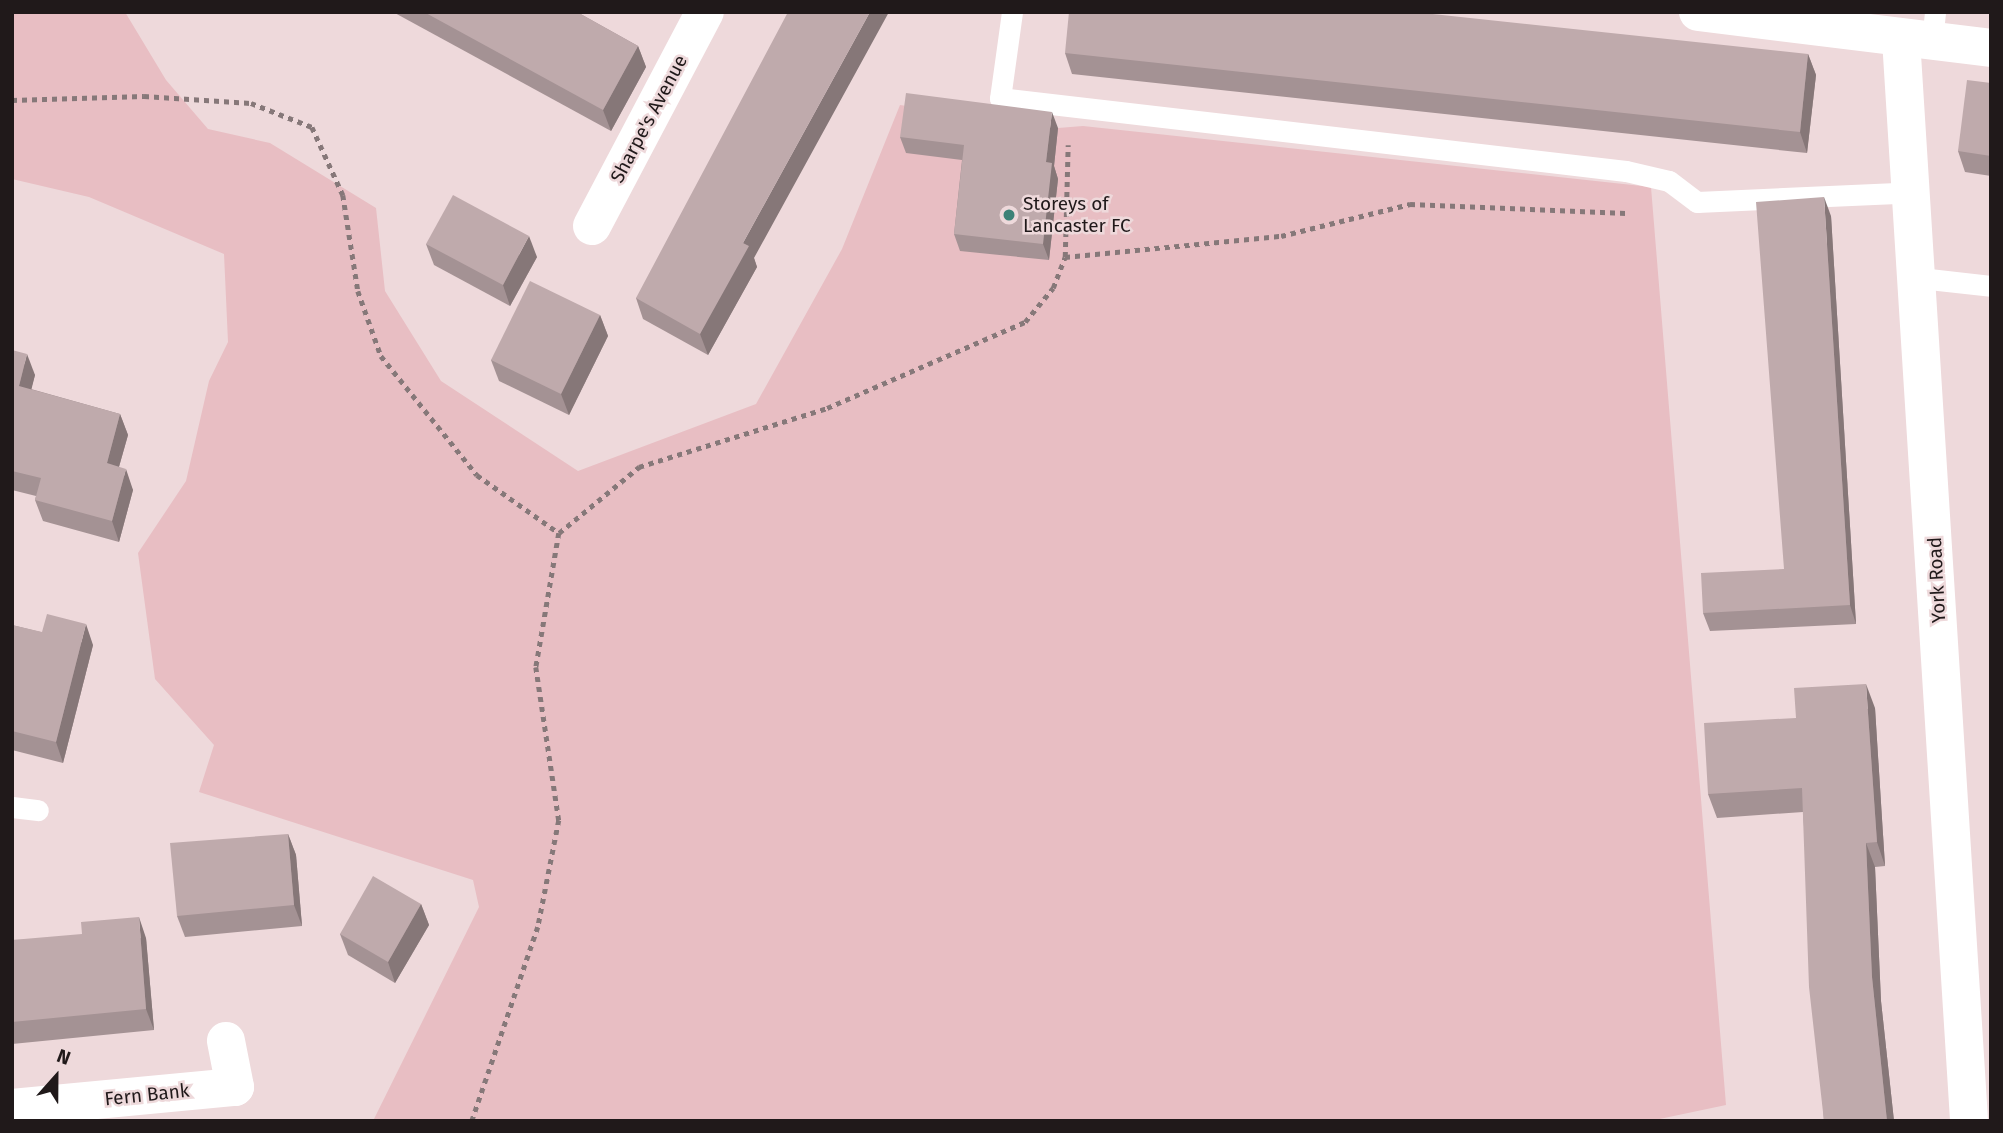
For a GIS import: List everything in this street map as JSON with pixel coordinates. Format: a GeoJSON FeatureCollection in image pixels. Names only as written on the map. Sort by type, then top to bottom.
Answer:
{"type":"FeatureCollection","features":[{"type":"Feature","properties":{"kind":"street","name":"Sharpe's Avenue"},"geometry":{"type":"LineString","coordinates":[[592,226],[705,12]]}},
{"type":"Feature","properties":{"kind":"street"},"geometry":{"type":"LineString","coordinates":[[1698,12],[1923,31],[1991,48]]}},
{"type":"Feature","properties":{"kind":"street","name":"York Road"},"geometry":{"type":"LineString","coordinates":[[1923,31],[1914,192],[1969,1121]]}},
{"type":"Feature","properties":{"kind":"street","name":"Fern Bank"},"geometry":{"type":"LineString","coordinates":[[12,1108],[235,1087],[226,1041]]}},
{"type":"Feature","properties":{"kind":"lane"},"geometry":{"type":"LineString","coordinates":[[1012,12],[1000,98],[1626,171],[1669,181],[1698,202],[1914,192]]}},
{"type":"Feature","properties":{"kind":"lane"},"geometry":{"type":"LineString","coordinates":[[1920,278],[1991,286]]}},
{"type":"Feature","properties":{"kind":"lane"},"geometry":{"type":"LineString","coordinates":[[12,807],[38,810]]}},
{"type":"Feature","properties":{"kind":"path"},"geometry":{"type":"LineString","coordinates":[[12,100],[144,96],[251,103],[312,127],[342,195],[358,291],[381,356],[477,475],[559,533]]}},
{"type":"Feature","properties":{"kind":"path"},"geometry":{"type":"LineString","coordinates":[[472,1121],[538,927],[559,820],[536,667],[559,533],[639,467],[827,408],[1026,322],[1053,288],[1065,257],[1069,106]]}},
{"type":"Feature","properties":{"kind":"path"},"geometry":{"type":"LineString","coordinates":[[1065,257],[1281,236],[1410,204],[1640,214]]}},
{"type":"Feature","properties":{"kind":"shaded area"},"geometry":{"type":"Polygon","coordinates":[[[12,12],[125,12],[166,80],[208,129],[270,143],[376,208],[385,291],[441,381],[578,471],[756,404],[842,249],[900,105],[1058,128],[1083,126],[1651,187],[1726,1105],[1650,1121],[373,1121],[479,907],[473,880],[199,792],[214,745],[155,679],[138,553],[186,481],[209,381],[228,342],[224,254],[89,197],[12,179],[12,12]]]}},
{"type":"Feature","properties":{"kind":"building"},"geometry":{"type":"Polygon","coordinates":[[[424,12],[577,12],[638,46],[603,110],[424,12]]]}},
{"type":"Feature","properties":{"kind":"building"},"geometry":{"type":"Polygon","coordinates":[[[788,12],[870,12],[743,243],[749,246],[700,334],[636,298],[788,12]]]}},
{"type":"Feature","properties":{"kind":"building"},"geometry":{"type":"Polygon","coordinates":[[[1069,12],[1414,12],[1808,54],[1800,132],[1065,53],[1069,12]]]}},
{"type":"Feature","properties":{"kind":"building"},"geometry":{"type":"Polygon","coordinates":[[[1967,80],[1991,83],[1991,156],[1958,151],[1967,80]]]}},
{"type":"Feature","properties":{"kind":"building"},"geometry":{"type":"Polygon","coordinates":[[[906,93],[1052,112],[1046,162],[1052,163],[1043,244],[954,234],[964,145],[900,137],[906,93]]]}},
{"type":"Feature","properties":{"kind":"building"},"geometry":{"type":"Polygon","coordinates":[[[453,195],[529,236],[503,285],[426,244],[453,195]]]}},
{"type":"Feature","properties":{"kind":"building"},"geometry":{"type":"Polygon","coordinates":[[[1824,197],[1850,605],[1703,613],[1701,573],[1784,569],[1756,202],[1824,197]]]}},
{"type":"Feature","properties":{"kind":"building"},"geometry":{"type":"Polygon","coordinates":[[[530,281],[600,315],[561,394],[491,360],[530,281]]]}},
{"type":"Feature","properties":{"kind":"building"},"geometry":{"type":"Polygon","coordinates":[[[12,350],[27,354],[19,386],[120,414],[107,463],[126,469],[112,521],[35,500],[41,478],[12,471],[12,350]]]}},
{"type":"Feature","properties":{"kind":"building"},"geometry":{"type":"Polygon","coordinates":[[[47,614],[86,624],[56,742],[12,731],[12,625],[42,632],[47,614]]]}},
{"type":"Feature","properties":{"kind":"building"},"geometry":{"type":"Polygon","coordinates":[[[1866,684],[1877,842],[1866,843],[1872,977],[1887,1121],[1824,1121],[1809,987],[1802,788],[1708,794],[1704,723],[1796,718],[1794,688],[1866,684]]]}},
{"type":"Feature","properties":{"kind":"building"},"geometry":{"type":"Polygon","coordinates":[[[288,834],[294,905],[177,916],[170,843],[288,834]]]}},
{"type":"Feature","properties":{"kind":"building"},"geometry":{"type":"Polygon","coordinates":[[[373,876],[421,904],[388,962],[340,934],[373,876]]]}},
{"type":"Feature","properties":{"kind":"building"},"geometry":{"type":"Polygon","coordinates":[[[139,917],[146,1009],[12,1022],[12,940],[82,934],[81,922],[139,917]]]}},
{"type":"Feature","properties":{"kind":"place","name":"Storeys of Lancaster FC"},"geometry":{"type":"Point","coordinates":[1009,215]}}]}
